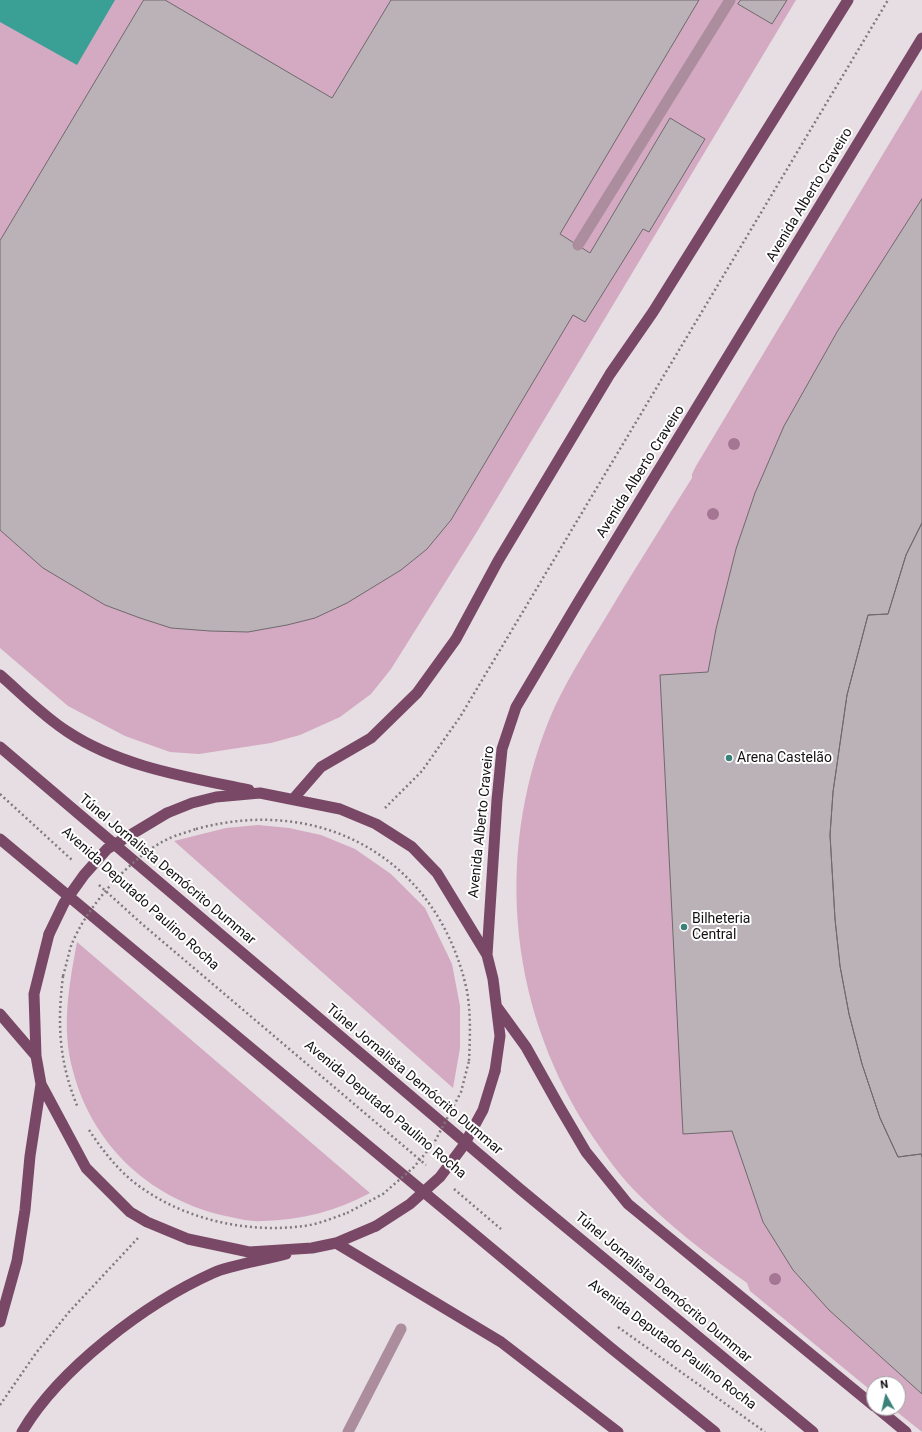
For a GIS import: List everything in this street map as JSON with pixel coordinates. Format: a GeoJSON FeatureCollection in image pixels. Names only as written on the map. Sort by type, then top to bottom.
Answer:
{"type":"FeatureCollection","features":[{"type":"Feature","properties":{"kind":"main road"},"geometry":{"type":"LineString","coordinates":[[294,798],[321,767],[371,738],[417,693],[456,639],[498,561],[610,374],[653,312],[848,0]]}},
{"type":"Feature","properties":{"kind":"main road","name":"Avenida Alberto Craveiro"},"geometry":{"type":"LineString","coordinates":[[487,955],[496,808],[502,749],[516,707],[577,604],[922,38]]}},
{"type":"Feature","properties":{"kind":"main road"},"geometry":{"type":"LineString","coordinates":[[0,675],[68,732],[96,747],[134,763],[260,793],[294,798],[340,809],[376,824],[412,847],[437,873],[487,955],[497,1007],[500,1036],[495,1071],[483,1110],[464,1145],[440,1177],[410,1204],[376,1226],[336,1242],[214,1272],[155,1305],[84,1358],[34,1412],[22,1432]]}},
{"type":"Feature","properties":{"kind":"main road","name":"Túnel Jornalista Demócrito Dummar"},"geometry":{"type":"LineString","coordinates":[[0,747],[520,1189],[813,1432]]}},
{"type":"Feature","properties":{"kind":"main road"},"geometry":{"type":"LineString","coordinates":[[260,793],[216,797],[192,803],[167,813],[107,849],[84,875],[64,903],[49,934],[34,994],[36,1056],[41,1084],[86,1168],[130,1212],[148,1222],[188,1239],[249,1252],[312,1248]]}},
{"type":"Feature","properties":{"kind":"main road"},"geometry":{"type":"LineString","coordinates":[[0,839],[611,1348],[715,1432]]}},
{"type":"Feature","properties":{"kind":"main road"},"geometry":{"type":"LineString","coordinates":[[497,1007],[526,1047],[558,1106],[586,1152],[628,1204],[866,1399]]}},
{"type":"Feature","properties":{"kind":"main road"},"geometry":{"type":"LineString","coordinates":[[0,1014],[36,1056]]}},
{"type":"Feature","properties":{"kind":"main road"},"geometry":{"type":"LineString","coordinates":[[0,1322],[16,1261],[24,1218],[30,1156],[41,1084]]}},
{"type":"Feature","properties":{"kind":"main road"},"geometry":{"type":"LineString","coordinates":[[336,1242],[501,1342],[618,1432]]}},
{"type":"Feature","properties":{"kind":"main road"},"geometry":{"type":"LineString","coordinates":[[887,1416],[906,1432]]}},
{"type":"Feature","properties":{"kind":"lane"},"geometry":{"type":"LineString","coordinates":[[578,245],[730,0]]}},
{"type":"Feature","properties":{"kind":"lane"},"geometry":{"type":"LineString","coordinates":[[348,1432],[401,1329]]}},
{"type":"Feature","properties":{"kind":"path","name":"Avenida Alberto Craveiro"},"geometry":{"type":"LineString","coordinates":[[388,805],[422,771],[460,717],[888,0]]}},
{"type":"Feature","properties":{"kind":"path","name":"Avenida Deputado Paulino Rocha"},"geometry":{"type":"LineString","coordinates":[[0,794],[74,861]]}},
{"type":"Feature","properties":{"kind":"path"},"geometry":{"type":"LineString","coordinates":[[78,1110],[71,1092],[61,1054],[60,1002],[63,976],[71,946],[101,896],[120,874],[146,853],[169,838],[212,824],[249,820],[297,822],[330,830],[364,844],[374,850],[409,879],[438,916],[456,952],[467,992],[471,1034],[469,1061],[461,1092],[434,1143],[414,1168],[383,1194],[348,1213],[305,1226],[255,1227],[216,1222],[160,1199],[131,1179],[106,1154],[86,1124]]}},
{"type":"Feature","properties":{"kind":"path"},"geometry":{"type":"LineString","coordinates":[[364,844],[366,840]]}},
{"type":"Feature","properties":{"kind":"path","name":"Avenida Deputado Paulino Rocha"},"geometry":{"type":"LineString","coordinates":[[97,882],[142,924],[428,1167]]}},
{"type":"Feature","properties":{"kind":"path","name":"Avenida Deputado Paulino Rocha"},"geometry":{"type":"LineString","coordinates":[[452,1188],[507,1234]]}},
{"type":"Feature","properties":{"kind":"path"},"geometry":{"type":"LineString","coordinates":[[158,1204],[160,1199]]}},
{"type":"Feature","properties":{"kind":"path"},"geometry":{"type":"LineString","coordinates":[[0,1405],[36,1353],[69,1312],[137,1241]]}},
{"type":"Feature","properties":{"kind":"path","name":"Avenida Deputado Paulino Rocha"},"geometry":{"type":"LineString","coordinates":[[618,1326],[764,1432]]}},
{"type":"Feature","properties":{"kind":"shaded area"},"geometry":{"type":"Polygon","coordinates":[[[0,0],[796,0],[475,535],[391,669],[371,694],[340,717],[300,735],[271,743],[199,754],[170,752],[125,736],[68,706],[0,648],[0,0]]]}},
{"type":"Feature","properties":{"kind":"shaded area"},"geometry":{"type":"Polygon","coordinates":[[[0,0],[115,0],[77,65],[0,22],[0,0]]]}},
{"type":"Feature","properties":{"kind":"shaded area","name":"Arena Castelão"},"geometry":{"type":"Polygon","coordinates":[[[922,89],[922,1432],[902,1416],[906,1416],[906,1376],[866,1376],[866,1386],[750,1291],[747,1283],[702,1250],[673,1226],[632,1188],[595,1140],[566,1092],[544,1042],[528,989],[519,936],[517,881],[521,827],[531,773],[549,720],[574,670],[692,478],[692,474],[922,89]]]}},
{"type":"Feature","properties":{"kind":"shaded area"},"geometry":{"type":"Polygon","coordinates":[[[258,825],[289,828],[321,835],[355,849],[391,874],[425,908],[452,964],[460,1006],[460,1048],[453,1088],[174,841],[226,828],[258,825]]]}},
{"type":"Feature","properties":{"kind":"shaded area"},"geometry":{"type":"Polygon","coordinates":[[[77,942],[370,1193],[332,1210],[305,1216],[277,1220],[247,1220],[221,1215],[194,1207],[147,1181],[127,1164],[109,1144],[94,1122],[82,1097],[69,1055],[67,1023],[69,990],[77,942]]]}},
{"type":"Feature","properties":{"kind":"building"},"geometry":{"type":"Polygon","coordinates":[[[144,0],[165,0],[332,98],[391,0],[699,0],[560,234],[590,253],[670,118],[705,139],[649,232],[643,229],[585,322],[573,315],[451,520],[427,549],[401,570],[347,603],[315,618],[248,632],[171,628],[105,605],[43,568],[0,530],[0,241],[144,0]]]}},
{"type":"Feature","properties":{"kind":"building"},"geometry":{"type":"Polygon","coordinates":[[[741,0],[787,0],[772,24],[738,4],[741,0]]]}},
{"type":"Feature","properties":{"kind":"building"},"geometry":{"type":"Polygon","coordinates":[[[922,199],[922,523],[906,555],[888,614],[868,615],[847,695],[833,792],[830,835],[835,919],[840,966],[849,1014],[862,1064],[880,1118],[898,1157],[921,1154],[922,1157],[922,1394],[906,1380],[906,1376],[902,1376],[829,1310],[793,1270],[763,1222],[732,1131],[683,1134],[660,675],[708,672],[716,629],[736,549],[755,493],[784,426],[837,332],[922,199]]]}},
{"type":"Feature","properties":{"kind":"building"},"geometry":{"type":"Polygon","coordinates":[[[922,523],[922,1157],[921,1154],[898,1157],[880,1118],[862,1064],[849,1014],[840,966],[835,919],[830,835],[833,792],[847,695],[868,615],[888,614],[906,555],[922,523]]]}},
{"type":"Feature","properties":{"kind":"place","name":"Arena Castelão"},"geometry":{"type":"Point","coordinates":[729,758]}},
{"type":"Feature","properties":{"kind":"place","name":"Bilheteria Central"},"geometry":{"type":"Point","coordinates":[684,927]}}]}
